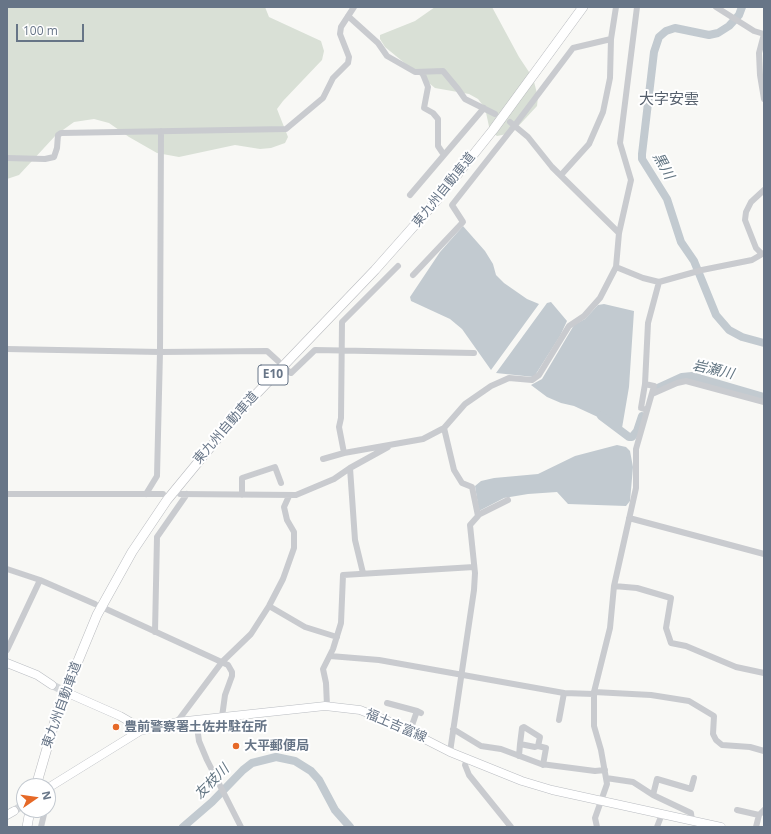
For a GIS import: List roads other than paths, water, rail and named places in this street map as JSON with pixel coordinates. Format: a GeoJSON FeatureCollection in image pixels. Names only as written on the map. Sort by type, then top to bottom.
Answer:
{"type":"FeatureCollection","features":[{"type":"Feature","properties":{"kind":"highway","name":"東九州自動車道"},"geometry":{"type":"LineString","coordinates":[[38,778],[58,707],[97,615],[132,552],[167,500],[241,410],[380,265],[438,200],[498,124],[583,7]]}},
{"type":"Feature","properties":{"kind":"main road"},"geometry":{"type":"LineString","coordinates":[[7,663],[37,675],[52,685]]}},
{"type":"Feature","properties":{"kind":"main road"},"geometry":{"type":"LineString","coordinates":[[70,694],[120,716],[132,723],[140,731]]}},
{"type":"Feature","properties":{"kind":"main road","name":"福土吉富線"},"geometry":{"type":"LineString","coordinates":[[56,784],[140,731],[178,722],[327,706],[360,710],[393,722],[450,752],[522,781],[662,814],[687,822],[721,827]]}},
{"type":"Feature","properties":{"kind":"street"},"geometry":{"type":"LineString","coordinates":[[7,158],[45,159],[54,157],[58,148],[58,135],[61,133],[286,129],[323,98],[333,78],[348,63],[347,49],[340,34],[341,27],[354,7]]}},
{"type":"Feature","properties":{"kind":"street"},"geometry":{"type":"LineString","coordinates":[[561,175],[589,144],[603,112],[610,78],[610,39],[616,7]]}},
{"type":"Feature","properties":{"kind":"street"},"geometry":{"type":"LineString","coordinates":[[323,459],[376,446],[389,446],[423,439],[444,428],[465,404],[491,386],[509,378],[532,380],[539,376],[569,326],[584,316],[600,298],[616,267],[619,232],[631,180],[620,143],[637,7]]}},
{"type":"Feature","properties":{"kind":"street"},"geometry":{"type":"LineString","coordinates":[[716,7],[754,31],[764,34],[760,53],[760,75],[764,99]]}},
{"type":"Feature","properties":{"kind":"street"},"geometry":{"type":"LineString","coordinates":[[348,16],[378,43],[387,56],[415,72],[443,72],[465,99],[495,114]]}},
{"type":"Feature","properties":{"kind":"street"},"geometry":{"type":"LineString","coordinates":[[413,275],[463,222],[452,205],[513,123],[573,48],[610,39]]}},
{"type":"Feature","properties":{"kind":"street"},"geometry":{"type":"LineString","coordinates":[[422,72],[428,87],[424,108],[433,113],[438,119],[438,146],[444,155]]}},
{"type":"Feature","properties":{"kind":"street"},"geometry":{"type":"LineString","coordinates":[[410,195],[484,108]]}},
{"type":"Feature","properties":{"kind":"street"},"geometry":{"type":"LineString","coordinates":[[513,123],[561,175],[619,232]]}},
{"type":"Feature","properties":{"kind":"street"},"geometry":{"type":"LineString","coordinates":[[146,494],[157,476],[160,352],[161,131]]}},
{"type":"Feature","properties":{"kind":"street"},"geometry":{"type":"LineString","coordinates":[[616,267],[643,278],[659,282],[702,270],[752,260],[763,253],[756,248],[745,220],[746,212],[750,202],[764,190]]}},
{"type":"Feature","properties":{"kind":"street"},"geometry":{"type":"LineString","coordinates":[[344,453],[338,427],[341,418],[342,322],[398,266]]}},
{"type":"Feature","properties":{"kind":"street"},"geometry":{"type":"LineString","coordinates":[[646,410],[641,408],[645,384],[648,323],[659,282]]}},
{"type":"Feature","properties":{"kind":"street"},"geometry":{"type":"LineString","coordinates":[[7,350],[160,352],[267,350],[278,361]]}},
{"type":"Feature","properties":{"kind":"street"},"geometry":{"type":"LineString","coordinates":[[287,370],[291,374],[315,350],[474,352]]}},
{"type":"Feature","properties":{"kind":"street"},"geometry":{"type":"LineString","coordinates":[[652,394],[677,383],[686,381],[695,382],[764,402]]}},
{"type":"Feature","properties":{"kind":"street"},"geometry":{"type":"LineString","coordinates":[[597,827],[595,818],[600,800],[607,784],[594,726],[594,693],[610,628],[614,586],[636,488],[636,449],[654,386],[645,384]]}},
{"type":"Feature","properties":{"kind":"street"},"geometry":{"type":"LineString","coordinates":[[444,428],[454,470],[462,483],[472,487],[478,515]]}},
{"type":"Feature","properties":{"kind":"street"},"geometry":{"type":"LineString","coordinates":[[180,494],[296,495],[334,479],[350,468],[389,446]]}},
{"type":"Feature","properties":{"kind":"street"},"geometry":{"type":"LineString","coordinates":[[242,495],[242,478],[275,467],[281,482]]}},
{"type":"Feature","properties":{"kind":"street"},"geometry":{"type":"LineString","coordinates":[[350,468],[355,540],[363,573]]}},
{"type":"Feature","properties":{"kind":"street"},"geometry":{"type":"LineString","coordinates":[[7,494],[163,494]]}},
{"type":"Feature","properties":{"kind":"street"},"geometry":{"type":"LineString","coordinates":[[155,632],[157,537],[187,494]]}},
{"type":"Feature","properties":{"kind":"street"},"geometry":{"type":"LineString","coordinates":[[178,722],[222,662],[251,634],[269,606],[283,578],[294,548],[294,532],[284,508],[289,496]]}},
{"type":"Feature","properties":{"kind":"street"},"geometry":{"type":"LineString","coordinates":[[450,752],[474,590],[474,567],[470,525],[478,515],[508,500]]}},
{"type":"Feature","properties":{"kind":"street"},"geometry":{"type":"LineString","coordinates":[[629,518],[764,554]]}},
{"type":"Feature","properties":{"kind":"street"},"geometry":{"type":"LineString","coordinates":[[327,706],[326,684],[323,669],[330,656],[341,624],[343,605],[343,575],[474,567]]}},
{"type":"Feature","properties":{"kind":"street"},"geometry":{"type":"LineString","coordinates":[[7,568],[40,580],[95,604]]}},
{"type":"Feature","properties":{"kind":"street"},"geometry":{"type":"LineString","coordinates":[[7,650],[40,580]]}},
{"type":"Feature","properties":{"kind":"street"},"geometry":{"type":"LineString","coordinates":[[614,586],[638,588],[672,598],[666,628],[671,643],[686,646],[736,667],[764,673]]}},
{"type":"Feature","properties":{"kind":"street"},"geometry":{"type":"LineString","coordinates":[[269,606],[306,627],[337,637]]}},
{"type":"Feature","properties":{"kind":"street"},"geometry":{"type":"LineString","coordinates":[[106,609],[228,665],[232,672],[225,695],[222,717]]}},
{"type":"Feature","properties":{"kind":"street"},"geometry":{"type":"LineString","coordinates":[[330,656],[379,660],[564,693],[651,695],[689,701],[714,716],[713,734],[716,740],[722,745],[731,747],[750,747],[764,751]]}},
{"type":"Feature","properties":{"kind":"street"},"geometry":{"type":"LineString","coordinates":[[559,720],[564,693]]}},
{"type":"Feature","properties":{"kind":"street"},"geometry":{"type":"LineString","coordinates":[[386,703],[419,712],[410,731]]}},
{"type":"Feature","properties":{"kind":"street"},"geometry":{"type":"LineString","coordinates":[[196,720],[199,740],[213,772],[241,827]]}},
{"type":"Feature","properties":{"kind":"street"},"geometry":{"type":"LineString","coordinates":[[519,756],[522,728],[524,727],[540,737],[538,746]]}},
{"type":"Feature","properties":{"kind":"street"},"geometry":{"type":"LineString","coordinates":[[453,729],[481,746],[501,749],[543,765],[595,771],[605,770]]}},
{"type":"Feature","properties":{"kind":"street"},"geometry":{"type":"LineString","coordinates":[[520,744],[546,748],[543,765]]}},
{"type":"Feature","properties":{"kind":"street"},"geometry":{"type":"LineString","coordinates":[[467,758],[465,765],[469,776],[511,827]]}},
{"type":"Feature","properties":{"kind":"street"},"geometry":{"type":"LineString","coordinates":[[606,778],[633,782],[653,795],[691,812],[687,822]]}},
{"type":"Feature","properties":{"kind":"street"},"geometry":{"type":"LineString","coordinates":[[653,795],[657,779],[691,789],[694,778]]}},
{"type":"Feature","properties":{"kind":"street"},"geometry":{"type":"LineString","coordinates":[[737,810],[760,819]]}},
{"type":"Feature","properties":{"kind":"street"},"geometry":{"type":"LineString","coordinates":[[657,827],[662,814]]}},
{"type":"Feature","properties":{"kind":"waterway","name":"黒川"},"geometry":{"type":"LineString","coordinates":[[742,7],[739,15],[729,26],[718,33],[709,35],[675,28],[666,31],[659,37],[654,52],[642,159],[667,199],[681,242],[694,261],[716,315],[729,330],[742,337],[764,343]]}},
{"type":"Feature","properties":{"kind":"waterway","name":"岩瀬川"},"geometry":{"type":"LineString","coordinates":[[658,388],[682,377],[692,376],[764,397]]}},
{"type":"Feature","properties":{"kind":"waterway","name":"岩瀬川"},"geometry":{"type":"LineString","coordinates":[[601,416],[629,437],[632,437],[637,431],[642,416]]}},
{"type":"Feature","properties":{"kind":"waterway","name":"友枝川"},"geometry":{"type":"LineString","coordinates":[[183,827],[212,802],[243,770],[252,763],[276,757],[295,761],[311,771],[319,780],[335,810],[350,827]]}},
{"type":"Feature","properties":{"kind":"tunnel"},"geometry":{"type":"LineString","coordinates":[[52,685],[70,694]]}},
{"type":"Feature","properties":{"kind":"place","name":"豊前警察署土佐井駐在所"},"geometry":{"type":"Point","coordinates":[116,727]}},
{"type":"Feature","properties":{"kind":"place","name":"大平郵便局"},"geometry":{"type":"Point","coordinates":[236,746]}},
{"type":"Feature","properties":{"kind":"district","name":"大字安雲"},"geometry":{"type":"Point","coordinates":[669,100]}}]}
